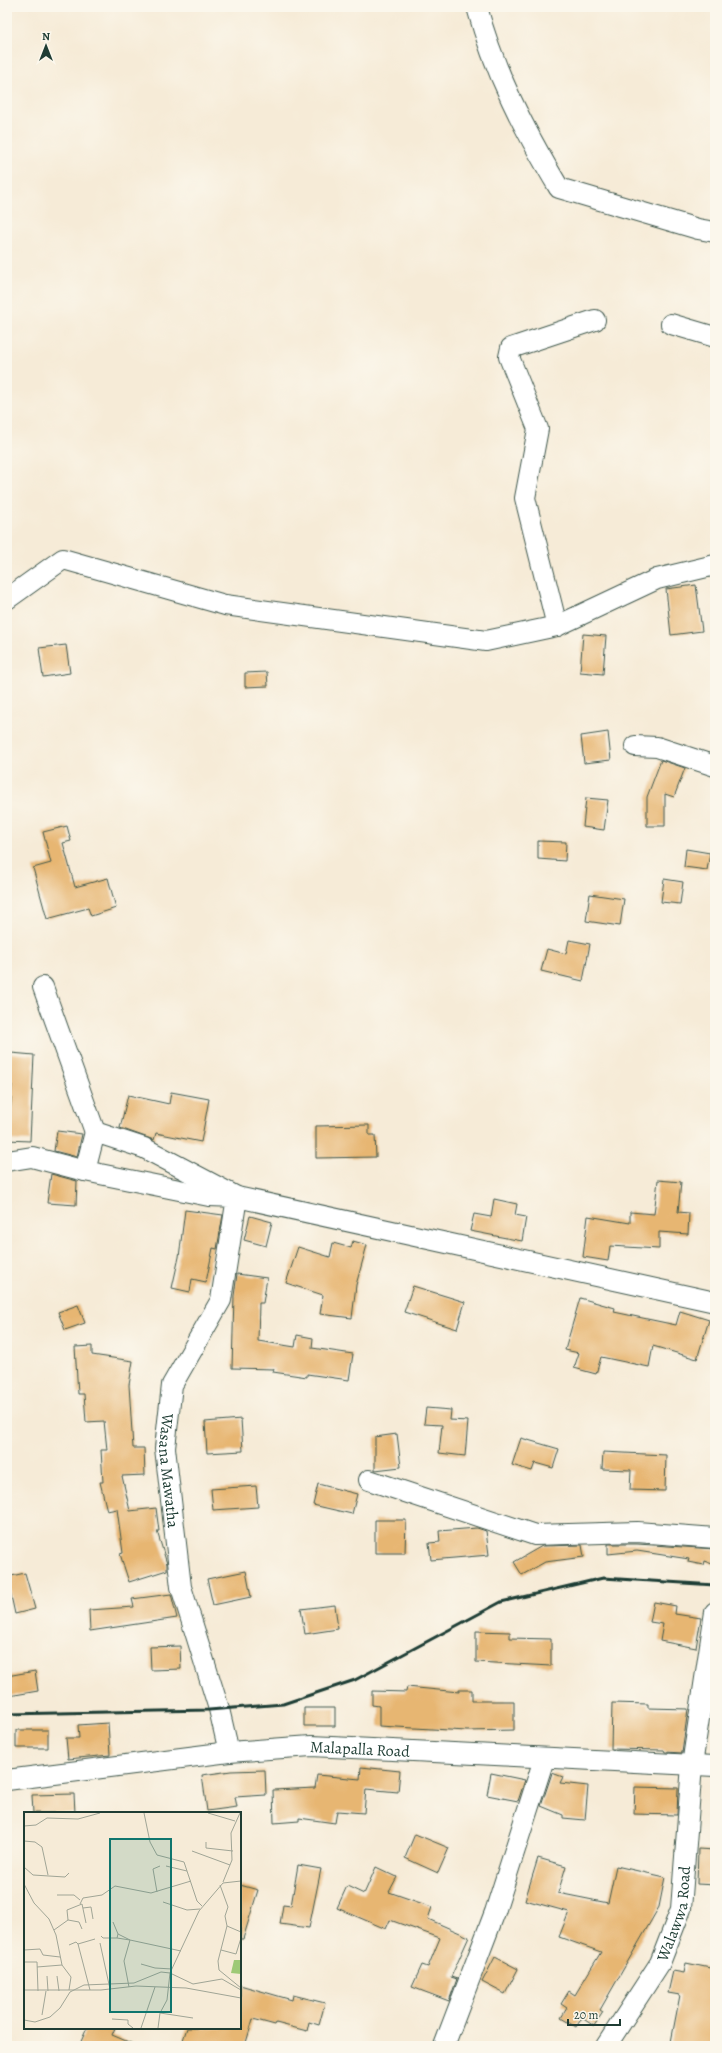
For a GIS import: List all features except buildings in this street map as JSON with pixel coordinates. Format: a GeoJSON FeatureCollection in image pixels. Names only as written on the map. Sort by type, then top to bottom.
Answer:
{"type":"FeatureCollection","features":[{"type":"Feature","properties":{"kind":"street"},"geometry":{"type":"LineString","coordinates":[[477,7],[484,34],[523,126],[559,188],[698,229],[715,232]]}},
{"type":"Feature","properties":{"kind":"street"},"geometry":{"type":"LineString","coordinates":[[557,626],[525,498],[538,429],[509,357],[511,348],[595,320]]}},
{"type":"Feature","properties":{"kind":"street"},"geometry":{"type":"LineString","coordinates":[[671,324],[715,337]]}},
{"type":"Feature","properties":{"kind":"street"},"geometry":{"type":"LineString","coordinates":[[7,599],[63,559],[225,605],[486,641],[557,626],[657,579],[715,565]]}},
{"type":"Feature","properties":{"kind":"street"},"geometry":{"type":"LineString","coordinates":[[635,746],[657,747],[715,766]]}},
{"type":"Feature","properties":{"kind":"street"},"geometry":{"type":"LineString","coordinates":[[43,987],[95,1132],[85,1171]]}},
{"type":"Feature","properties":{"kind":"street"},"geometry":{"type":"LineString","coordinates":[[95,1132],[144,1148],[237,1197]]}},
{"type":"Feature","properties":{"kind":"street"},"geometry":{"type":"LineString","coordinates":[[7,1161],[32,1157],[85,1171],[209,1196],[237,1197],[715,1302]]}},
{"type":"Feature","properties":{"kind":"street","name":"Wasana Mawatha"},"geometry":{"type":"LineString","coordinates":[[229,1752],[219,1709],[181,1586],[165,1448],[172,1384],[221,1300],[237,1197]]}},
{"type":"Feature","properties":{"kind":"street"},"geometry":{"type":"LineString","coordinates":[[369,1480],[535,1535],[637,1532],[715,1538]]}},
{"type":"Feature","properties":{"kind":"street","name":"Walawwa Road"},"geometry":{"type":"LineString","coordinates":[[606,2046],[660,1963],[681,1909],[692,1765],[715,1612]]}},
{"type":"Feature","properties":{"kind":"street","name":"Malapalla Road"},"geometry":{"type":"LineString","coordinates":[[7,1780],[229,1752],[311,1746],[544,1759],[715,1766]]}},
{"type":"Feature","properties":{"kind":"street"},"geometry":{"type":"LineString","coordinates":[[444,2046],[495,1912],[544,1759]]}},
{"type":"Feature","properties":{"kind":"railway"},"geometry":{"type":"LineString","coordinates":[[7,1714],[209,1710],[283,1704],[355,1680],[501,1602],[603,1578],[715,1585]]}}]}
